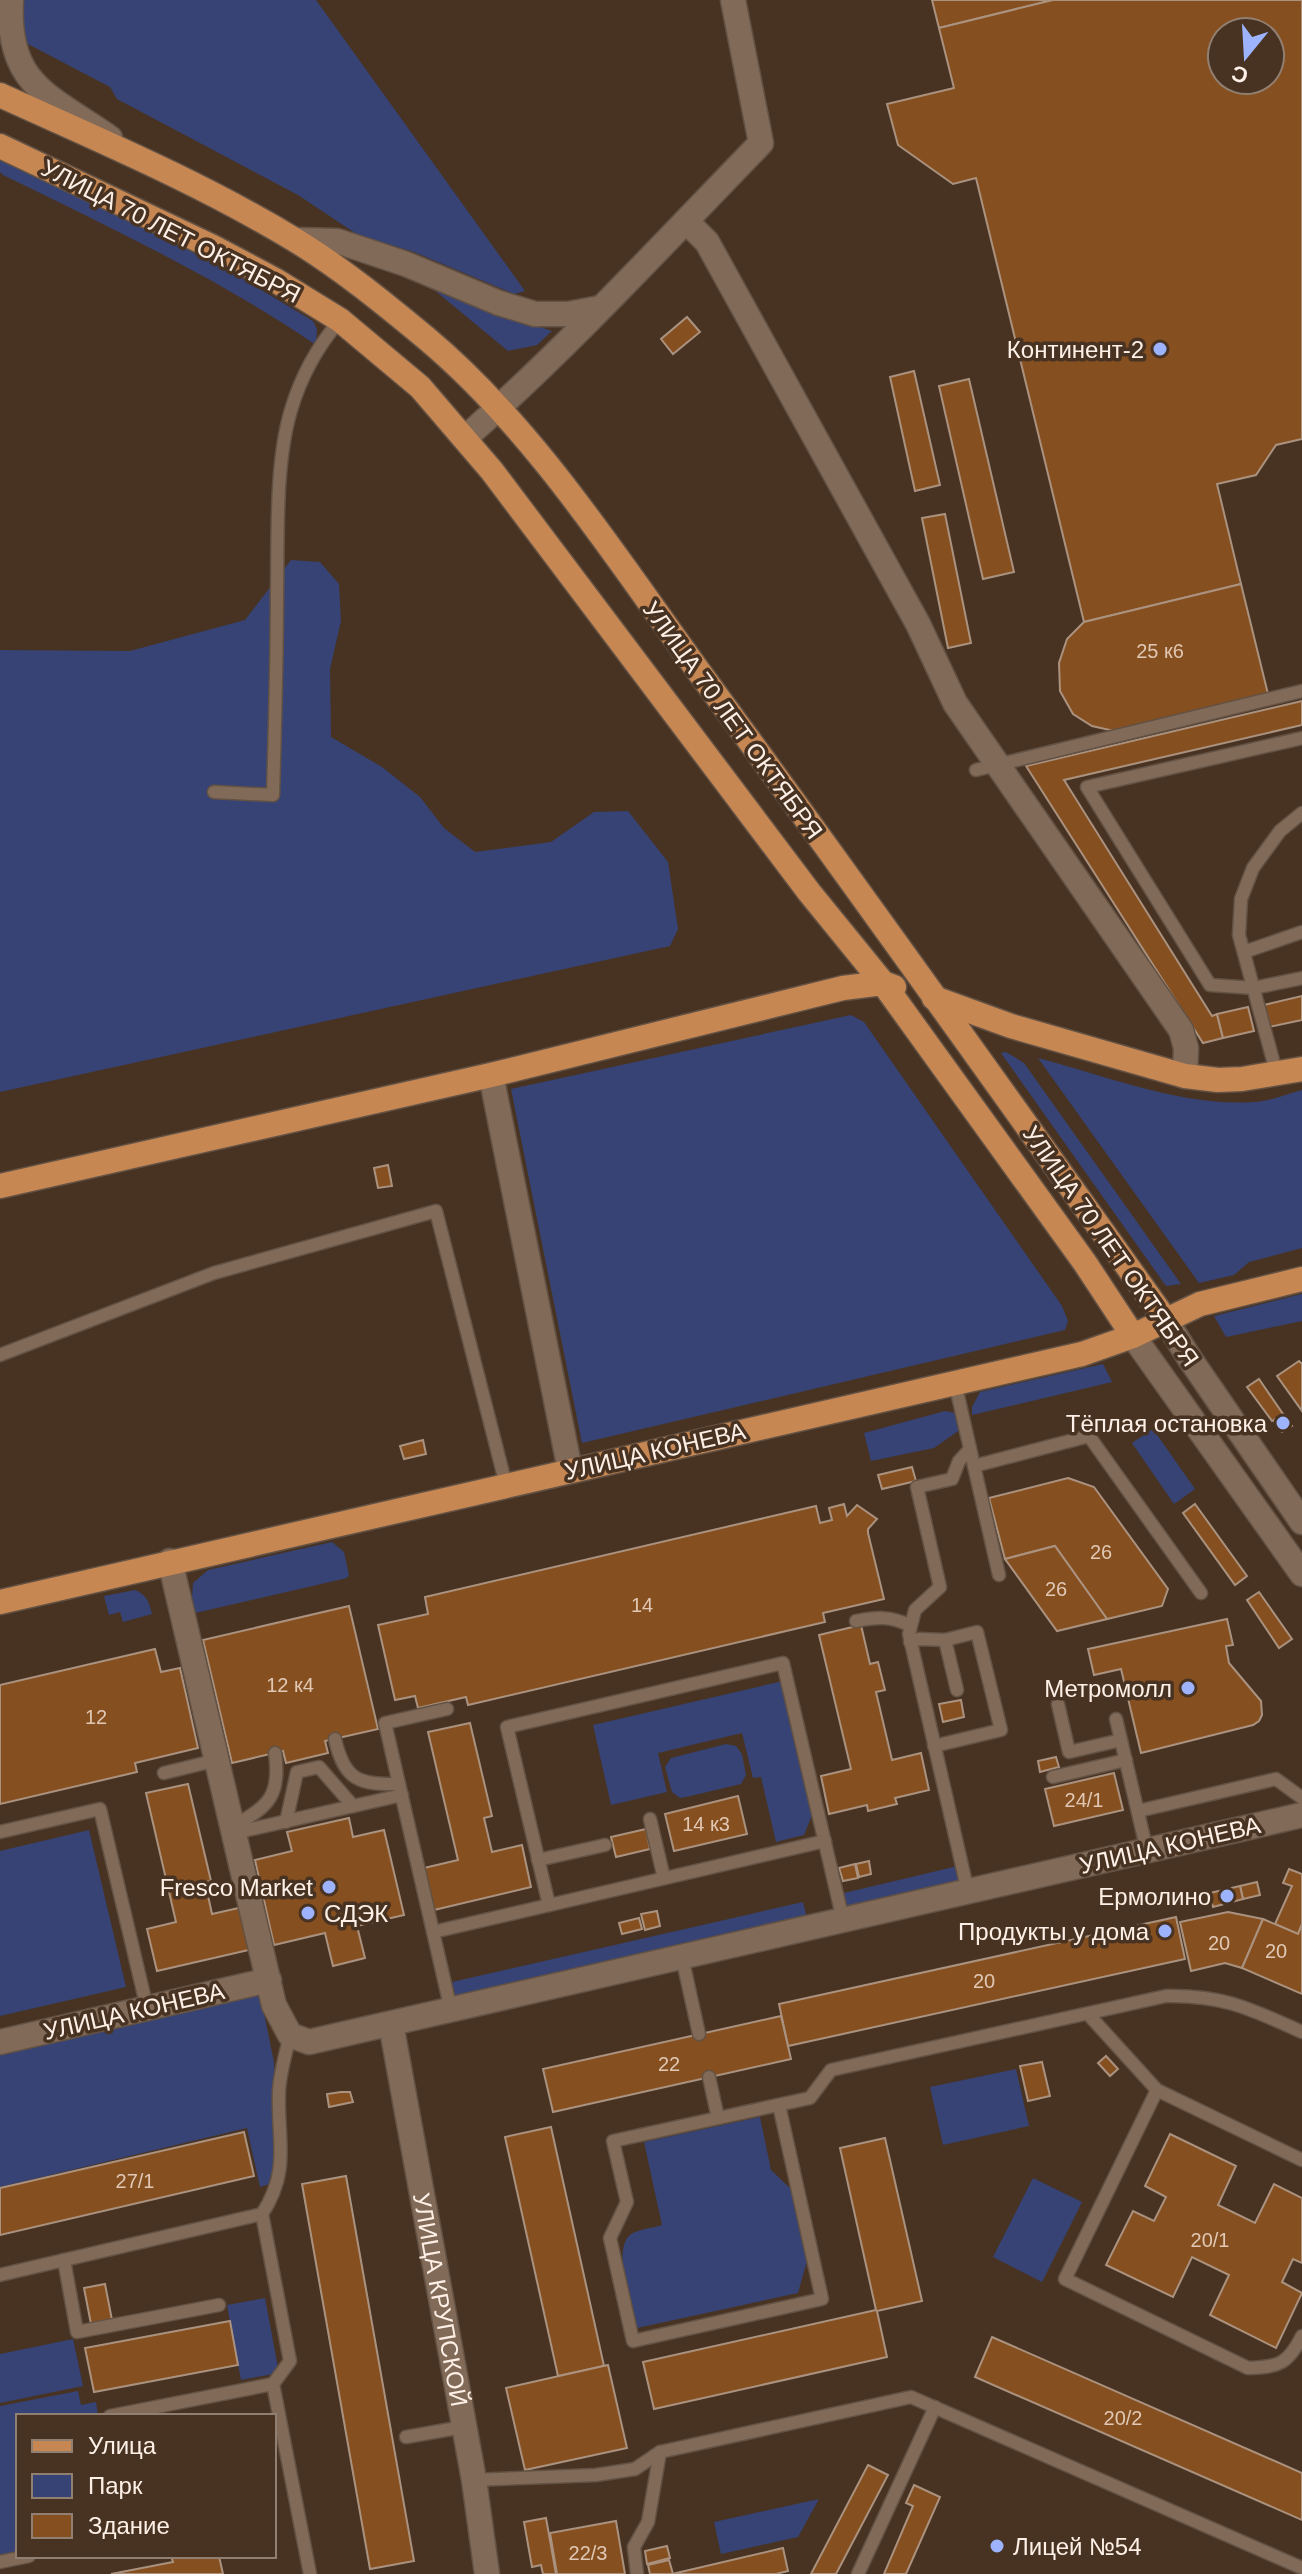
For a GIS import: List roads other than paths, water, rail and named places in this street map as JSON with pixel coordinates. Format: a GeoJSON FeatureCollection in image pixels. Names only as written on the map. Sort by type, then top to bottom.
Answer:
{"type":"FeatureCollection","features":[{"type":"Feature","properties":{"kind":"main road","name":"УЛИЦА 70 ЛЕТ ОКТЯБРЯ"},"geometry":{"type":"LineString","coordinates":[[0,95],[142,159],[295,240],[430,342],[498,409],[558,480],[937,999],[1165,1319]]}},
{"type":"Feature","properties":{"kind":"main road","name":"УЛИЦА 70 ЛЕТ ОКТЯБРЯ"},"geometry":{"type":"LineString","coordinates":[[0,146],[213,247],[275,280],[340,320],[420,387],[465,438],[640,664],[809,892],[883,983],[1085,1263],[1133,1336]]}},
{"type":"Feature","properties":{"kind":"main road"},"geometry":{"type":"LineString","coordinates":[[0,1186],[491,1075],[843,988],[883,983],[1011,1026],[1185,1076],[1218,1080],[1277,1075],[1302,1069]]}},
{"type":"Feature","properties":{"kind":"main road","name":"УЛИЦА КОНЕВА"},"geometry":{"type":"LineString","coordinates":[[0,1602],[1082,1354],[1133,1336],[1200,1304],[1302,1279]]}},
{"type":"Feature","properties":{"kind":"street"},"geometry":{"type":"LineString","coordinates":[[11,0],[13,40],[22,69],[32,83],[142,159]]}},
{"type":"Feature","properties":{"kind":"street"},"geometry":{"type":"LineString","coordinates":[[465,438],[600,308],[761,143],[733,0]]}},
{"type":"Feature","properties":{"kind":"street"},"geometry":{"type":"LineString","coordinates":[[686,221],[707,242],[918,624],[986,767],[1181,1030],[1186,1048],[1185,1076]]}},
{"type":"Feature","properties":{"kind":"street"},"geometry":{"type":"LineString","coordinates":[[295,240],[337,241],[535,314],[568,314],[600,308]]}},
{"type":"Feature","properties":{"kind":"street"},"geometry":{"type":"LineString","coordinates":[[491,1075],[570,1470]]}},
{"type":"Feature","properties":{"kind":"street","name":"УЛИЦА 70 ЛЕТ ОКТЯБРЯ"},"geometry":{"type":"LineString","coordinates":[[1165,1319],[1302,1522]]}},
{"type":"Feature","properties":{"kind":"street","name":"УЛИЦА 70 ЛЕТ ОКТЯБРЯ"},"geometry":{"type":"LineString","coordinates":[[1133,1336],[1302,1574]]}},
{"type":"Feature","properties":{"kind":"street"},"geometry":{"type":"LineString","coordinates":[[170,1561],[274,2005],[290,2035]]}},
{"type":"Feature","properties":{"kind":"street","name":"УЛИЦА КОНЕВА"},"geometry":{"type":"LineString","coordinates":[[290,2035],[309,2042],[1302,1815]]}},
{"type":"Feature","properties":{"kind":"street","name":"УЛИЦА КОНЕВА"},"geometry":{"type":"LineString","coordinates":[[0,2042],[269,1980]]}},
{"type":"Feature","properties":{"kind":"street","name":"УЛИЦА КРУПСКОЙ"},"geometry":{"type":"LineString","coordinates":[[391,2024],[474,2480],[487,2574]]}},
{"type":"Feature","properties":{"kind":"lane"},"geometry":{"type":"LineString","coordinates":[[214,792],[273,795],[282,466],[290,413],[303,376],[325,337],[340,320]]}},
{"type":"Feature","properties":{"kind":"lane"},"geometry":{"type":"LineString","coordinates":[[986,767],[1302,691]]}},
{"type":"Feature","properties":{"kind":"lane"},"geometry":{"type":"LineString","coordinates":[[1302,738],[1087,787],[1210,985],[1254,988],[1302,978]]}},
{"type":"Feature","properties":{"kind":"lane"},"geometry":{"type":"LineString","coordinates":[[1277,1075],[1239,935],[1241,899],[1253,868],[1280,831],[1302,813]]}},
{"type":"Feature","properties":{"kind":"lane"},"geometry":{"type":"LineString","coordinates":[[1244,952],[1302,932]]}},
{"type":"Feature","properties":{"kind":"lane"},"geometry":{"type":"LineString","coordinates":[[0,1355],[214,1273],[436,1211],[506,1485]]}},
{"type":"Feature","properties":{"kind":"lane"},"geometry":{"type":"LineString","coordinates":[[955,1383],[999,1575]]}},
{"type":"Feature","properties":{"kind":"lane"},"geometry":{"type":"LineString","coordinates":[[974,1466],[1089,1436],[1201,1593]]}},
{"type":"Feature","properties":{"kind":"lane"},"geometry":{"type":"LineString","coordinates":[[968,1892],[910,1642],[909,1625],[915,1610],[940,1587],[917,1487],[952,1479],[959,1461],[970,1449]]}},
{"type":"Feature","properties":{"kind":"lane"},"geometry":{"type":"LineString","coordinates":[[856,1621],[892,1617],[909,1625]]}},
{"type":"Feature","properties":{"kind":"lane"},"geometry":{"type":"LineString","coordinates":[[910,1642],[919,1639],[945,1640],[977,1632],[1001,1730],[934,1746]]}},
{"type":"Feature","properties":{"kind":"lane"},"geometry":{"type":"LineString","coordinates":[[945,1640],[957,1690]]}},
{"type":"Feature","properties":{"kind":"lane"},"geometry":{"type":"LineString","coordinates":[[549,1905],[507,1727],[783,1663],[843,1920]]}},
{"type":"Feature","properties":{"kind":"lane"},"geometry":{"type":"LineString","coordinates":[[1058,1704],[1069,1752],[1121,1740]]}},
{"type":"Feature","properties":{"kind":"lane"},"geometry":{"type":"LineString","coordinates":[[447,1709],[385,1723],[451,2010]]}},
{"type":"Feature","properties":{"kind":"lane"},"geometry":{"type":"LineString","coordinates":[[1116,1719],[1147,1851]]}},
{"type":"Feature","properties":{"kind":"lane"},"geometry":{"type":"LineString","coordinates":[[335,1739],[340,1761],[349,1774],[361,1781],[400,1789]]}},
{"type":"Feature","properties":{"kind":"lane"},"geometry":{"type":"LineString","coordinates":[[234,1830],[265,1806],[275,1790],[278,1776],[275,1753]]}},
{"type":"Feature","properties":{"kind":"lane"},"geometry":{"type":"LineString","coordinates":[[164,1773],[217,1760]]}},
{"type":"Feature","properties":{"kind":"lane"},"geometry":{"type":"LineString","coordinates":[[1053,1777],[1126,1760]]}},
{"type":"Feature","properties":{"kind":"lane"},"geometry":{"type":"LineString","coordinates":[[286,1822],[297,1772],[319,1767],[353,1806]]}},
{"type":"Feature","properties":{"kind":"lane"},"geometry":{"type":"LineString","coordinates":[[1138,1811],[1276,1779],[1302,1798]]}},
{"type":"Feature","properties":{"kind":"lane"},"geometry":{"type":"LineString","coordinates":[[234,1830],[286,1822],[353,1806],[400,1789]]}},
{"type":"Feature","properties":{"kind":"lane"},"geometry":{"type":"LineString","coordinates":[[0,1832],[100,1809],[147,2008]]}},
{"type":"Feature","properties":{"kind":"lane"},"geometry":{"type":"LineString","coordinates":[[650,1819],[664,1878]]}},
{"type":"Feature","properties":{"kind":"lane"},"geometry":{"type":"LineString","coordinates":[[433,1932],[825,1841]]}},
{"type":"Feature","properties":{"kind":"lane"},"geometry":{"type":"LineString","coordinates":[[538,1860],[605,1845]]}},
{"type":"Feature","properties":{"kind":"lane"},"geometry":{"type":"LineString","coordinates":[[682,1957],[699,2034]]}},
{"type":"Feature","properties":{"kind":"lane"},"geometry":{"type":"LineString","coordinates":[[779,2105],[822,2299],[633,2341],[610,2238],[627,2202],[613,2141],[810,2098],[831,2070],[1166,1996],[1195,1995],[1234,2002],[1302,2032]]}},
{"type":"Feature","properties":{"kind":"lane"},"geometry":{"type":"LineString","coordinates":[[1088,2014],[1157,2090],[1302,2160]]}},
{"type":"Feature","properties":{"kind":"lane"},"geometry":{"type":"LineString","coordinates":[[120,2414],[273,2384],[290,2361],[262,2214],[274,2195],[281,2172],[279,2091],[290,2035]]}},
{"type":"Feature","properties":{"kind":"lane"},"geometry":{"type":"LineString","coordinates":[[709,2077],[718,2118]]}},
{"type":"Feature","properties":{"kind":"lane"},"geometry":{"type":"LineString","coordinates":[[1157,2090],[1065,2279],[1248,2368],[1275,2367],[1293,2353],[1302,2336]]}},
{"type":"Feature","properties":{"kind":"lane"},"geometry":{"type":"LineString","coordinates":[[0,2275],[262,2214]]}},
{"type":"Feature","properties":{"kind":"lane"},"geometry":{"type":"LineString","coordinates":[[64,2260],[77,2332],[219,2305]]}},
{"type":"Feature","properties":{"kind":"lane"},"geometry":{"type":"LineString","coordinates":[[273,2384],[310,2574]]}},
{"type":"Feature","properties":{"kind":"lane"},"geometry":{"type":"LineString","coordinates":[[474,2480],[596,2475],[635,2469],[660,2452],[911,2397],[1302,2568]]}},
{"type":"Feature","properties":{"kind":"lane"},"geometry":{"type":"LineString","coordinates":[[858,2574],[935,2407]]}},
{"type":"Feature","properties":{"kind":"lane"},"geometry":{"type":"LineString","coordinates":[[406,2437],[463,2427]]}},
{"type":"Feature","properties":{"kind":"lane"},"geometry":{"type":"LineString","coordinates":[[637,2574],[634,2547],[648,2522],[660,2452]]}},
{"type":"Feature","properties":{"kind":"place","name":"Континент-2"},"geometry":{"type":"Point","coordinates":[1160,349]}},
{"type":"Feature","properties":{"kind":"place","name":"Тёплая остановка"},"geometry":{"type":"Point","coordinates":[1283,1423]}},
{"type":"Feature","properties":{"kind":"place","name":"Метромолл"},"geometry":{"type":"Point","coordinates":[1188,1688]}},
{"type":"Feature","properties":{"kind":"place","name":"Fresco Market"},"geometry":{"type":"Point","coordinates":[329,1887]}},
{"type":"Feature","properties":{"kind":"place","name":"Ермолино"},"geometry":{"type":"Point","coordinates":[1227,1896]}},
{"type":"Feature","properties":{"kind":"place","name":"СДЭК"},"geometry":{"type":"Point","coordinates":[308,1913]}},
{"type":"Feature","properties":{"kind":"place","name":"Продукты у дома"},"geometry":{"type":"Point","coordinates":[1165,1931]}},
{"type":"Feature","properties":{"kind":"place","name":"Лицей №54"},"geometry":{"type":"Point","coordinates":[997,2546]}}]}
